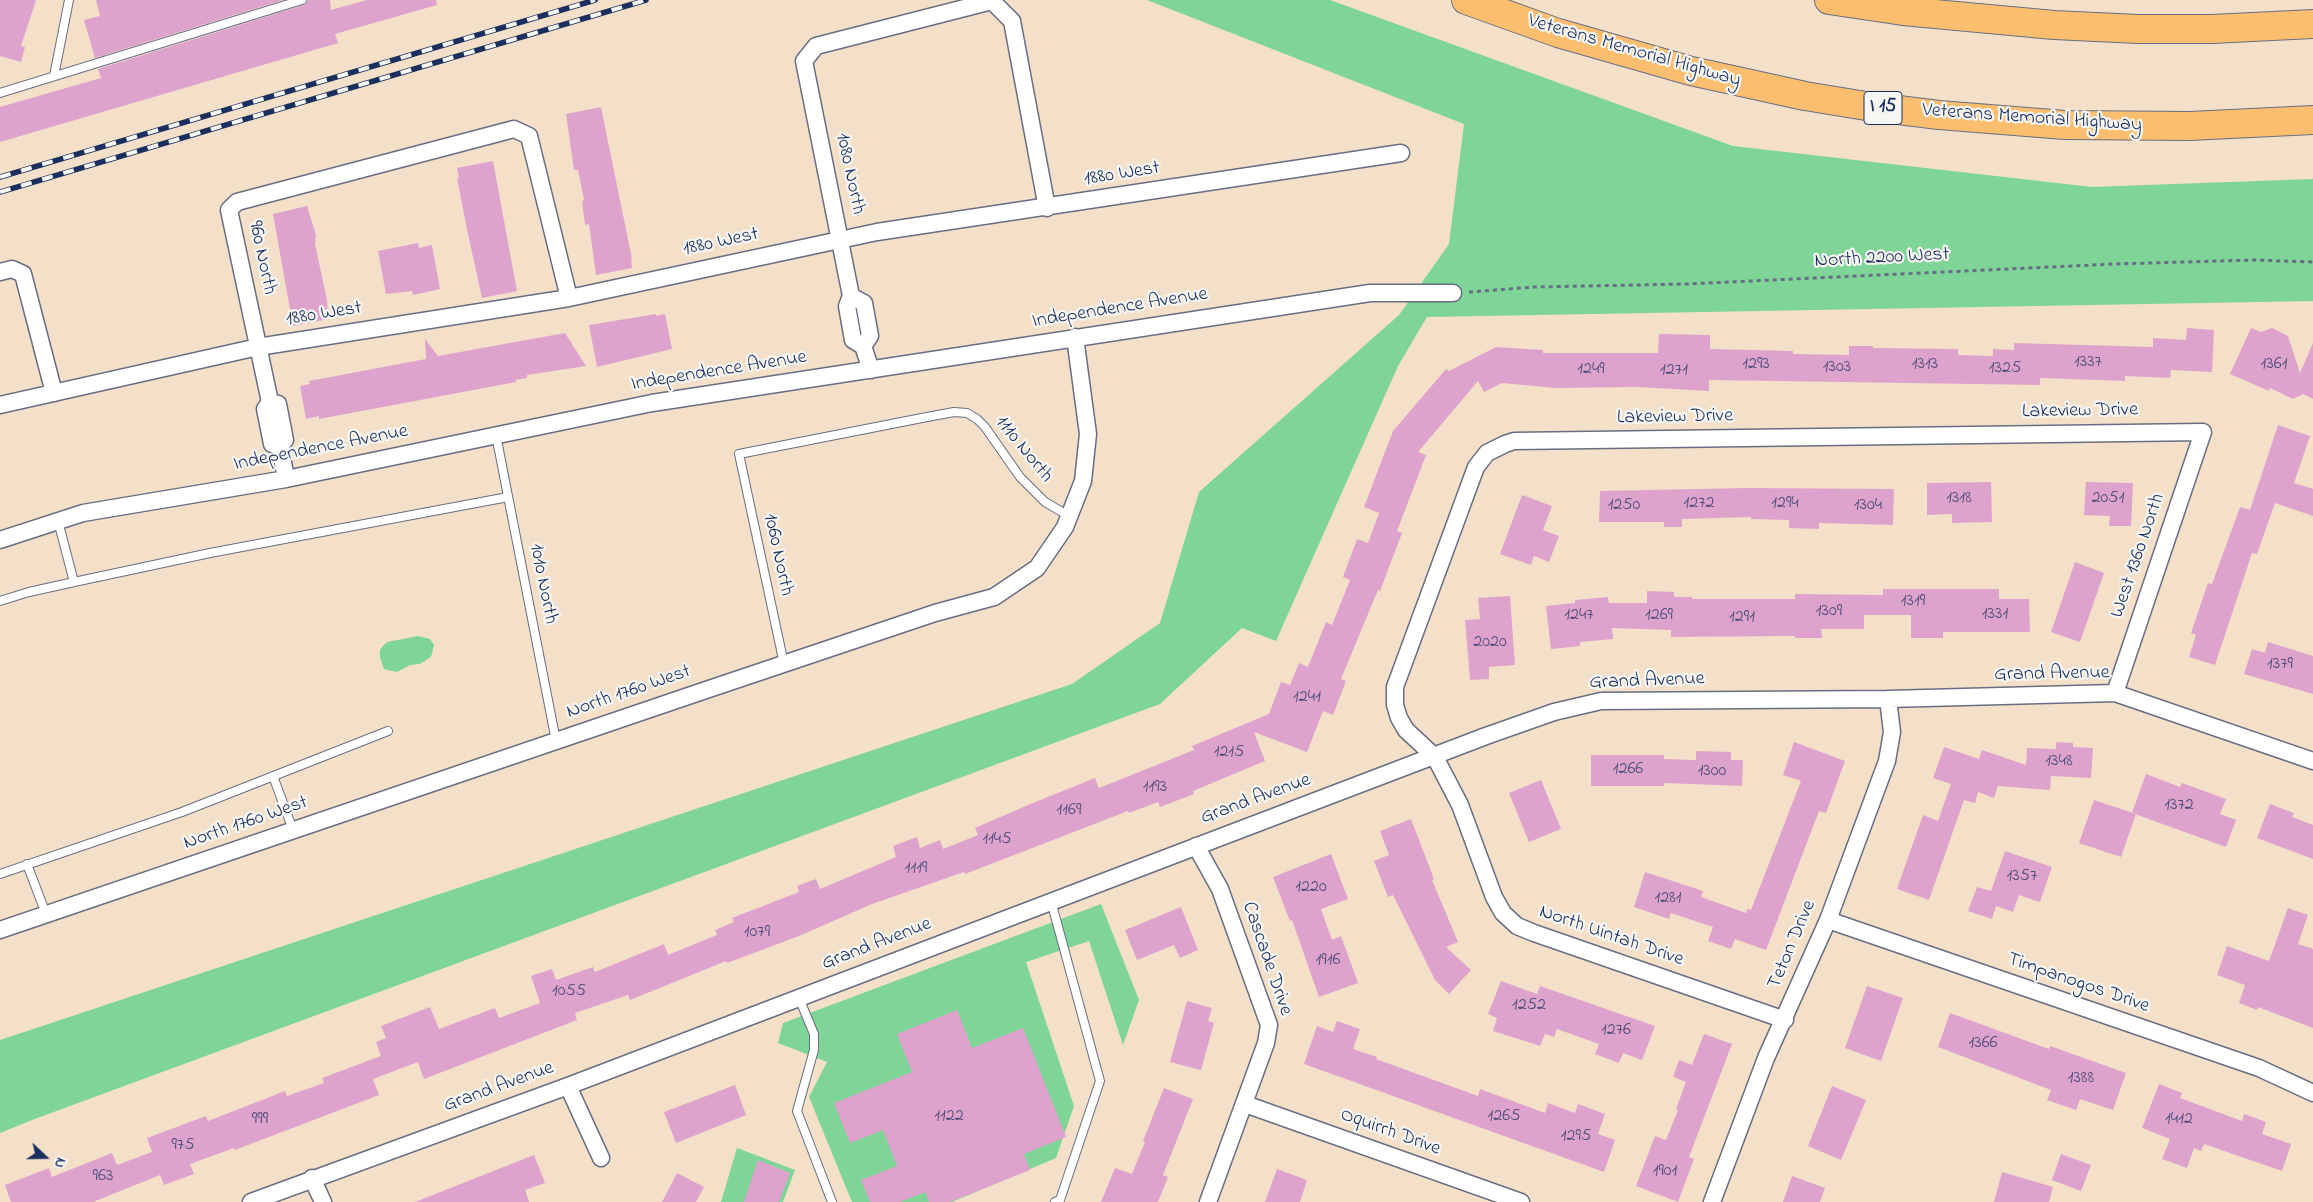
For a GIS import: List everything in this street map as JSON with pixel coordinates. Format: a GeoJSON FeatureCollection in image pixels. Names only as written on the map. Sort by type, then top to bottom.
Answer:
{"type":"FeatureCollection","features":[{"type":"Feature","properties":{"kind":"highway","name":"Veterans Memorial Highway"},"geometry":{"type":"LineString","coordinates":[[1466,0],[1566,36],[1691,72],[1805,96],[1866,106],[1949,116],[2065,125],[2190,126],[2313,120]]}},
{"type":"Feature","properties":{"kind":"highway"},"geometry":{"type":"LineString","coordinates":[[1829,0],[1912,12],[2054,25],[2156,29],[2313,24]]}},
{"type":"Feature","properties":{"kind":"street","name":"1080 North"},"geometry":{"type":"LineString","coordinates":[[871,370],[863,346],[853,340],[847,306],[851,296],[804,61],[816,46],[992,1],[1012,21],[1048,208]]}},
{"type":"Feature","properties":{"kind":"street","name":"960 North"},"geometry":{"type":"LineString","coordinates":[[286,479],[280,446],[272,444],[265,409],[270,402],[229,210],[237,202],[514,129],[529,136],[569,298]]}},
{"type":"Feature","properties":{"kind":"street","name":"1880 West"},"geometry":{"type":"LineString","coordinates":[[0,405],[258,347],[569,298],[877,232],[1048,208],[1401,153]]}},
{"type":"Feature","properties":{"kind":"street"},"geometry":{"type":"LineString","coordinates":[[0,272],[12,269],[23,274],[54,393]]}},
{"type":"Feature","properties":{"kind":"street","name":"Independence Avenue"},"geometry":{"type":"LineString","coordinates":[[0,540],[83,513],[286,479],[652,403],[1370,293],[1453,293]]}},
{"type":"Feature","properties":{"kind":"street","name":"North 1760 West"},"geometry":{"type":"LineString","coordinates":[[0,930],[935,613],[994,597],[1037,568],[1065,527],[1083,481],[1088,434],[1075,337]]}},
{"type":"Feature","properties":{"kind":"street","name":"West 1360 North"},"geometry":{"type":"LineString","coordinates":[[2115,693],[2203,432]]}},
{"type":"Feature","properties":{"kind":"street","name":"Lakeview Drive"},"geometry":{"type":"LineString","coordinates":[[1435,757],[1406,730],[1399,718],[1395,705],[1395,687],[1476,467],[1488,453],[1505,444],[1534,441],[2203,432]]}},
{"type":"Feature","properties":{"kind":"street","name":"Grand Avenue"},"geometry":{"type":"LineString","coordinates":[[252,1202],[312,1178],[568,1086],[1486,736],[1554,712],[1601,700],[1888,699],[2115,693],[2313,761]]}},
{"type":"Feature","properties":{"kind":"street","name":"Teton Drive"},"geometry":{"type":"LineString","coordinates":[[1712,1202],[1766,1058],[1785,1020],[1828,920],[1887,761],[1892,732],[1888,699]]}},
{"type":"Feature","properties":{"kind":"street","name":"North Uintah Drive"},"geometry":{"type":"LineString","coordinates":[[1435,757],[1460,805],[1494,897],[1503,913],[1517,926],[1785,1020]]}},
{"type":"Feature","properties":{"kind":"street","name":"Cascade Drive"},"geometry":{"type":"LineString","coordinates":[[1196,846],[1220,889],[1269,1025],[1266,1043],[1245,1104],[1208,1202]]}},
{"type":"Feature","properties":{"kind":"street","name":"Timpanogos Drive"},"geometry":{"type":"LineString","coordinates":[[1828,920],[2259,1068],[2313,1093]]}},
{"type":"Feature","properties":{"kind":"street"},"geometry":{"type":"LineString","coordinates":[[568,1086],[601,1158]]}},
{"type":"Feature","properties":{"kind":"street","name":"Oquirrh Drive"},"geometry":{"type":"LineString","coordinates":[[1245,1104],[1520,1202]]}},
{"type":"Feature","properties":{"kind":"street"},"geometry":{"type":"LineString","coordinates":[[312,1178],[322,1202]]}},
{"type":"Feature","properties":{"kind":"lane"},"geometry":{"type":"LineString","coordinates":[[54,76],[69,0]]}},
{"type":"Feature","properties":{"kind":"lane"},"geometry":{"type":"LineString","coordinates":[[0,93],[302,0]]}},
{"type":"Feature","properties":{"kind":"lane","name":"1110 North"},"geometry":{"type":"LineString","coordinates":[[739,454],[954,412],[967,413],[977,419],[1020,477],[1045,502],[1069,516]]}},
{"type":"Feature","properties":{"kind":"lane","name":"1010 North"},"geometry":{"type":"LineString","coordinates":[[496,434],[556,741]]}},
{"type":"Feature","properties":{"kind":"lane","name":"1060 North"},"geometry":{"type":"LineString","coordinates":[[739,454],[784,664]]}},
{"type":"Feature","properties":{"kind":"lane"},"geometry":{"type":"LineString","coordinates":[[0,602],[29,592],[210,553],[508,497]]}},
{"type":"Feature","properties":{"kind":"lane"},"geometry":{"type":"LineString","coordinates":[[58,521],[74,582]]}},
{"type":"Feature","properties":{"kind":"lane"},"geometry":{"type":"LineString","coordinates":[[0,874],[182,812],[388,731]]}},
{"type":"Feature","properties":{"kind":"lane"},"geometry":{"type":"LineString","coordinates":[[273,776],[293,830]]}},
{"type":"Feature","properties":{"kind":"lane"},"geometry":{"type":"LineString","coordinates":[[27,864],[46,914]]}},
{"type":"Feature","properties":{"kind":"lane"},"geometry":{"type":"LineString","coordinates":[[1051,901],[1100,1081],[1060,1200],[1055,1202]]}},
{"type":"Feature","properties":{"kind":"lane"},"geometry":{"type":"LineString","coordinates":[[799,998],[814,1034],[814,1050],[796,1111],[831,1201]]}},
{"type":"Feature","properties":{"kind":"path","name":"North 2200 West"},"geometry":{"type":"LineString","coordinates":[[1453,293],[1534,287],[1687,284],[2114,264],[2254,260],[2313,262]]}},
{"type":"Feature","properties":{"kind":"green space"},"geometry":{"type":"Polygon","coordinates":[[[1147,0],[1330,0],[1733,146],[2092,187],[2313,179],[2313,301],[1427,317],[1398,366],[1276,641],[1242,628],[1160,704],[0,1133],[0,1040],[1072,684],[1160,623],[1199,492],[1399,315],[1449,244],[1464,124],[1147,0]]]}},
{"type":"Feature","properties":{"kind":"green space"},"geometry":{"type":"Polygon","coordinates":[[[418,636],[430,639],[434,645],[431,657],[420,664],[410,665],[397,672],[384,669],[380,650],[387,642],[418,636]]]}},
{"type":"Feature","properties":{"kind":"green space"},"geometry":{"type":"Polygon","coordinates":[[[1101,904],[1139,1000],[1123,1045],[1089,941],[1026,962],[1074,1106],[1056,1158],[952,1202],[852,1202],[809,1097],[827,1062],[778,1043],[783,1023],[1101,904]]]}},
{"type":"Feature","properties":{"kind":"green space"},"geometry":{"type":"Polygon","coordinates":[[[737,1148],[795,1170],[783,1202],[721,1202],[737,1148]]]}},
{"type":"Feature","properties":{"kind":"building"},"geometry":{"type":"Polygon","coordinates":[[[0,0],[36,0],[21,46],[25,47],[21,62],[0,56],[0,0]]]}},
{"type":"Feature","properties":{"kind":"building"},"geometry":{"type":"Polygon","coordinates":[[[96,0],[283,0],[95,58],[84,20],[100,16],[96,0]]]}},
{"type":"Feature","properties":{"kind":"building"},"geometry":{"type":"Polygon","coordinates":[[[308,0],[330,0],[331,10],[367,0],[436,0],[437,5],[335,34],[338,43],[0,142],[0,107],[101,78],[98,69],[304,5],[308,0]]]}},
{"type":"Feature","properties":{"kind":"building"},"geometry":{"type":"Polygon","coordinates":[[[601,107],[632,259],[632,268],[596,275],[589,224],[585,225],[582,201],[584,200],[578,170],[574,170],[566,114],[601,107]]]}},
{"type":"Feature","properties":{"kind":"building"},"geometry":{"type":"Polygon","coordinates":[[[493,161],[517,291],[482,298],[457,178],[459,178],[457,168],[493,161]]]}},
{"type":"Feature","properties":{"kind":"building"},"geometry":{"type":"Polygon","coordinates":[[[307,206],[316,235],[315,244],[327,300],[328,319],[293,326],[273,214],[307,206]]]}},
{"type":"Feature","properties":{"kind":"building"},"geometry":{"type":"Polygon","coordinates":[[[418,243],[419,248],[432,245],[440,289],[413,295],[412,291],[386,294],[378,251],[418,243]]]}},
{"type":"Feature","properties":{"kind":"building"},"geometry":{"type":"Polygon","coordinates":[[[656,314],[656,316],[665,314],[672,349],[597,367],[589,325],[656,314]]]}},
{"type":"Feature","properties":{"kind":"building"},"geometry":{"type":"Polygon","coordinates":[[[2187,328],[2214,330],[2212,372],[2171,370],[2170,378],[2125,376],[2125,381],[2040,378],[2040,385],[1709,380],[1709,391],[1637,387],[1556,388],[1502,383],[1484,392],[1478,381],[1418,452],[1426,455],[1397,531],[1402,533],[1380,591],[1378,590],[1341,679],[1346,681],[1333,715],[1323,711],[1307,752],[1254,732],[1265,761],[1193,791],[1194,794],[1160,807],[1158,802],[1129,813],[1128,811],[965,874],[964,872],[872,904],[799,936],[727,963],[726,961],[630,1000],[628,995],[575,1013],[577,1020],[424,1079],[418,1062],[373,1079],[379,1095],[235,1150],[234,1148],[190,1164],[194,1174],[164,1185],[160,1175],[93,1202],[11,1202],[5,1185],[49,1168],[52,1177],[112,1153],[117,1165],[152,1152],[147,1138],[206,1116],[208,1121],[285,1091],[287,1096],[324,1083],[322,1078],[381,1056],[376,1042],[386,1038],[381,1026],[430,1007],[439,1029],[495,1008],[499,1018],[540,1003],[531,976],[552,969],[556,980],[593,967],[595,972],[664,944],[668,955],[717,935],[715,930],[734,922],[732,918],[799,892],[797,886],[816,879],[820,889],[896,857],[893,846],[917,837],[920,848],[940,840],[943,849],[978,835],[975,828],[1028,805],[1095,778],[1099,788],[1194,750],[1192,746],[1269,714],[1281,682],[1290,685],[1299,663],[1308,667],[1326,622],[1332,625],[1350,580],[1343,577],[1357,539],[1368,543],[1379,513],[1364,507],[1393,431],[1446,369],[1449,371],[1496,347],[1543,350],[1543,353],[1658,353],[1659,334],[1710,335],[1710,349],[1793,351],[1793,354],[1849,355],[1849,346],[1873,346],[1873,348],[1958,349],[1958,355],[1993,356],[1993,349],[2014,350],[2014,343],[2153,347],[2153,338],[2186,340],[2187,328]]]}},
{"type":"Feature","properties":{"kind":"building"},"geometry":{"type":"Polygon","coordinates":[[[2251,328],[2261,332],[2272,328],[2288,336],[2300,373],[2313,343],[2313,399],[2303,394],[2293,399],[2270,388],[2269,391],[2230,374],[2251,328]]]}},
{"type":"Feature","properties":{"kind":"building"},"geometry":{"type":"Polygon","coordinates":[[[565,333],[586,366],[527,375],[527,378],[516,380],[516,382],[319,419],[319,416],[306,419],[300,386],[310,384],[309,381],[426,359],[425,339],[438,356],[565,333]]]}},
{"type":"Feature","properties":{"kind":"building"},"geometry":{"type":"Polygon","coordinates":[[[2278,425],[2310,436],[2294,483],[2313,489],[2313,516],[2275,503],[2257,554],[2252,553],[2215,665],[2189,657],[2196,635],[2191,633],[2208,583],[2212,584],[2240,507],[2250,510],[2278,425]]]}},
{"type":"Feature","properties":{"kind":"building"},"geometry":{"type":"Polygon","coordinates":[[[1991,482],[1992,522],[1952,523],[1952,514],[1927,515],[1927,483],[1991,482]]]}},
{"type":"Feature","properties":{"kind":"building"},"geometry":{"type":"Polygon","coordinates":[[[2086,482],[2133,483],[2131,526],[2109,526],[2110,516],[2084,515],[2086,482]]]}},
{"type":"Feature","properties":{"kind":"building"},"geometry":{"type":"Polygon","coordinates":[[[1747,488],[1894,489],[1893,525],[1819,523],[1819,529],[1789,528],[1789,520],[1751,519],[1751,517],[1682,519],[1682,527],[1664,527],[1664,522],[1599,522],[1600,491],[1747,488]]]}},
{"type":"Feature","properties":{"kind":"building"},"geometry":{"type":"Polygon","coordinates":[[[1522,495],[1552,506],[1543,530],[1559,536],[1549,562],[1534,556],[1531,565],[1500,554],[1522,495]]]}},
{"type":"Feature","properties":{"kind":"building"},"geometry":{"type":"Polygon","coordinates":[[[2075,562],[2104,573],[2080,642],[2051,632],[2075,562]]]}},
{"type":"Feature","properties":{"kind":"building"},"geometry":{"type":"Polygon","coordinates":[[[1883,589],[1999,589],[1999,599],[2029,599],[2030,632],[1943,632],[1943,638],[1911,638],[1911,615],[1864,615],[1864,629],[1821,629],[1822,638],[1795,638],[1795,636],[1671,637],[1671,630],[1612,628],[1613,639],[1580,642],[1580,646],[1551,649],[1546,606],[1575,603],[1575,600],[1608,597],[1609,603],[1647,603],[1647,591],[1674,592],[1674,597],[1692,597],[1692,599],[1795,599],[1795,594],[1883,595],[1883,589]]]}},
{"type":"Feature","properties":{"kind":"building"},"geometry":{"type":"Polygon","coordinates":[[[1510,596],[1515,665],[1489,667],[1489,679],[1470,680],[1465,620],[1480,619],[1478,598],[1510,596]]]}},
{"type":"Feature","properties":{"kind":"building"},"geometry":{"type":"Polygon","coordinates":[[[2268,642],[2313,656],[2313,694],[2244,674],[2252,649],[2265,653],[2268,642]]]}},
{"type":"Feature","properties":{"kind":"building"},"geometry":{"type":"Polygon","coordinates":[[[1794,742],[1845,761],[1826,813],[1819,811],[1766,950],[1735,939],[1731,949],[1708,941],[1713,927],[1671,913],[1669,919],[1634,907],[1645,872],[1703,891],[1701,897],[1746,913],[1747,909],[1751,910],[1801,781],[1783,775],[1794,742]]]}},
{"type":"Feature","properties":{"kind":"building"},"geometry":{"type":"Polygon","coordinates":[[[2056,742],[2073,743],[2073,747],[2093,748],[2091,778],[2051,776],[2050,790],[1998,786],[1994,798],[1978,792],[1975,803],[1964,800],[1929,900],[1897,889],[1923,815],[1938,821],[1951,784],[1933,778],[1944,747],[1979,759],[1982,750],[2026,765],[2027,748],[2056,749],[2056,742]]]}},
{"type":"Feature","properties":{"kind":"building"},"geometry":{"type":"Polygon","coordinates":[[[1696,751],[1731,752],[1731,760],[1743,760],[1742,786],[1664,783],[1664,786],[1591,786],[1591,755],[1664,755],[1664,759],[1696,760],[1696,751]]]}},
{"type":"Feature","properties":{"kind":"building"},"geometry":{"type":"Polygon","coordinates":[[[2146,774],[2180,787],[2182,783],[2226,799],[2220,814],[2236,820],[2226,847],[2132,813],[2146,774]]]}},
{"type":"Feature","properties":{"kind":"building"},"geometry":{"type":"Polygon","coordinates":[[[1541,780],[1561,829],[1529,842],[1509,793],[1541,780]]]}},
{"type":"Feature","properties":{"kind":"building"},"geometry":{"type":"Polygon","coordinates":[[[2094,800],[2136,814],[2121,857],[2079,843],[2094,800]]]}},
{"type":"Feature","properties":{"kind":"building"},"geometry":{"type":"Polygon","coordinates":[[[2270,804],[2294,813],[2292,817],[2313,825],[2313,859],[2257,838],[2270,804]]]}},
{"type":"Feature","properties":{"kind":"building"},"geometry":{"type":"Polygon","coordinates":[[[1411,819],[1434,879],[1432,880],[1458,942],[1446,947],[1471,970],[1449,994],[1435,980],[1393,895],[1388,897],[1374,861],[1389,855],[1380,831],[1411,819]]]}},
{"type":"Feature","properties":{"kind":"building"},"geometry":{"type":"Polygon","coordinates":[[[2005,851],[2052,867],[2040,902],[2019,895],[2013,912],[1996,906],[1992,919],[1968,911],[1977,887],[1991,891],[2005,851]]]}},
{"type":"Feature","properties":{"kind":"building"},"geometry":{"type":"Polygon","coordinates":[[[1331,854],[1348,899],[1321,909],[1332,940],[1341,936],[1358,983],[1319,997],[1292,920],[1290,921],[1273,877],[1331,854]]]}},
{"type":"Feature","properties":{"kind":"building"},"geometry":{"type":"Polygon","coordinates":[[[1181,907],[1198,950],[1180,958],[1174,945],[1137,960],[1125,930],[1181,907]]]}},
{"type":"Feature","properties":{"kind":"building"},"geometry":{"type":"Polygon","coordinates":[[[2288,908],[2308,915],[2298,944],[2313,949],[2313,1028],[2258,1007],[2257,1010],[2239,1003],[2245,985],[2217,975],[2227,946],[2269,961],[2288,908]]]}},
{"type":"Feature","properties":{"kind":"building"},"geometry":{"type":"Polygon","coordinates":[[[1501,981],[1537,994],[1540,986],[1655,1026],[1642,1060],[1623,1053],[1619,1063],[1595,1054],[1599,1044],[1557,1029],[1554,1037],[1545,1034],[1540,1046],[1493,1031],[1497,1018],[1488,1014],[1501,981]]]}},
{"type":"Feature","properties":{"kind":"building"},"geometry":{"type":"Polygon","coordinates":[[[1867,986],[1903,998],[1881,1061],[1845,1048],[1867,986]]]}},
{"type":"Feature","properties":{"kind":"building"},"geometry":{"type":"Polygon","coordinates":[[[1187,1001],[1212,1008],[1208,1021],[1214,1023],[1201,1070],[1170,1062],[1187,1001]]]}},
{"type":"Feature","properties":{"kind":"building"},"geometry":{"type":"Polygon","coordinates":[[[957,1010],[972,1048],[1023,1028],[1066,1137],[1024,1154],[1030,1170],[950,1202],[929,1202],[925,1192],[900,1202],[870,1202],[861,1180],[897,1166],[883,1130],[850,1143],[834,1103],[912,1072],[897,1034],[957,1010]]]}},
{"type":"Feature","properties":{"kind":"building"},"geometry":{"type":"Polygon","coordinates":[[[1950,1013],[2049,1049],[2050,1046],[2126,1073],[2113,1110],[2080,1099],[2076,1110],[2047,1100],[2051,1090],[1938,1047],[1950,1013]]]}},
{"type":"Feature","properties":{"kind":"building"},"geometry":{"type":"Polygon","coordinates":[[[1337,1021],[1360,1029],[1353,1049],[1478,1096],[1480,1089],[1545,1113],[1548,1103],[1575,1113],[1578,1104],[1605,1114],[1598,1134],[1615,1140],[1604,1172],[1304,1064],[1317,1026],[1333,1032],[1337,1021]]]}},
{"type":"Feature","properties":{"kind":"building"},"geometry":{"type":"Polygon","coordinates":[[[1704,1034],[1732,1044],[1689,1157],[1694,1159],[1678,1202],[1636,1186],[1655,1136],[1666,1140],[1678,1110],[1676,1109],[1686,1082],[1673,1077],[1679,1060],[1692,1065],[1704,1034]]]}},
{"type":"Feature","properties":{"kind":"building"},"geometry":{"type":"Polygon","coordinates":[[[2159,1084],[2182,1093],[2180,1098],[2242,1121],[2244,1114],[2266,1122],[2262,1134],[2291,1144],[2282,1171],[2204,1144],[2201,1151],[2194,1148],[2187,1168],[2162,1159],[2170,1139],[2142,1128],[2159,1084]]]}},
{"type":"Feature","properties":{"kind":"building"},"geometry":{"type":"Polygon","coordinates":[[[735,1085],[746,1115],[676,1143],[664,1112],[735,1085]]]}},
{"type":"Feature","properties":{"kind":"building"},"geometry":{"type":"Polygon","coordinates":[[[1832,1086],[1866,1100],[1841,1160],[1808,1146],[1832,1086]]]}},
{"type":"Feature","properties":{"kind":"building"},"geometry":{"type":"Polygon","coordinates":[[[1164,1088],[1193,1099],[1163,1175],[1168,1177],[1158,1202],[1101,1202],[1115,1168],[1132,1174],[1164,1088]]]}},
{"type":"Feature","properties":{"kind":"building"},"geometry":{"type":"Polygon","coordinates":[[[2061,1154],[2091,1165],[2081,1191],[2052,1180],[2061,1154]]]}},
{"type":"Feature","properties":{"kind":"building"},"geometry":{"type":"Polygon","coordinates":[[[534,1155],[545,1183],[525,1190],[529,1202],[415,1202],[534,1155]]]}},
{"type":"Feature","properties":{"kind":"building"},"geometry":{"type":"Polygon","coordinates":[[[758,1160],[790,1173],[779,1202],[744,1202],[758,1160]]]}},
{"type":"Feature","properties":{"kind":"building"},"geometry":{"type":"Polygon","coordinates":[[[1277,1169],[1307,1180],[1300,1202],[1265,1202],[1277,1169]]]}},
{"type":"Feature","properties":{"kind":"building"},"geometry":{"type":"Polygon","coordinates":[[[2002,1172],[2053,1187],[2049,1202],[1994,1202],[2002,1172]]]}},
{"type":"Feature","properties":{"kind":"building"},"geometry":{"type":"Polygon","coordinates":[[[677,1173],[704,1187],[696,1202],[662,1202],[677,1173]]]}},
{"type":"Feature","properties":{"kind":"building"},"geometry":{"type":"Polygon","coordinates":[[[1792,1176],[1825,1188],[1820,1202],[1783,1202],[1792,1176]]]}},
{"type":"Feature","properties":{"kind":"railway"},"geometry":{"type":"LineString","coordinates":[[0,177],[595,0]]}},
{"type":"Feature","properties":{"kind":"railway"},"geometry":{"type":"LineString","coordinates":[[0,192],[646,0]]}}]}
